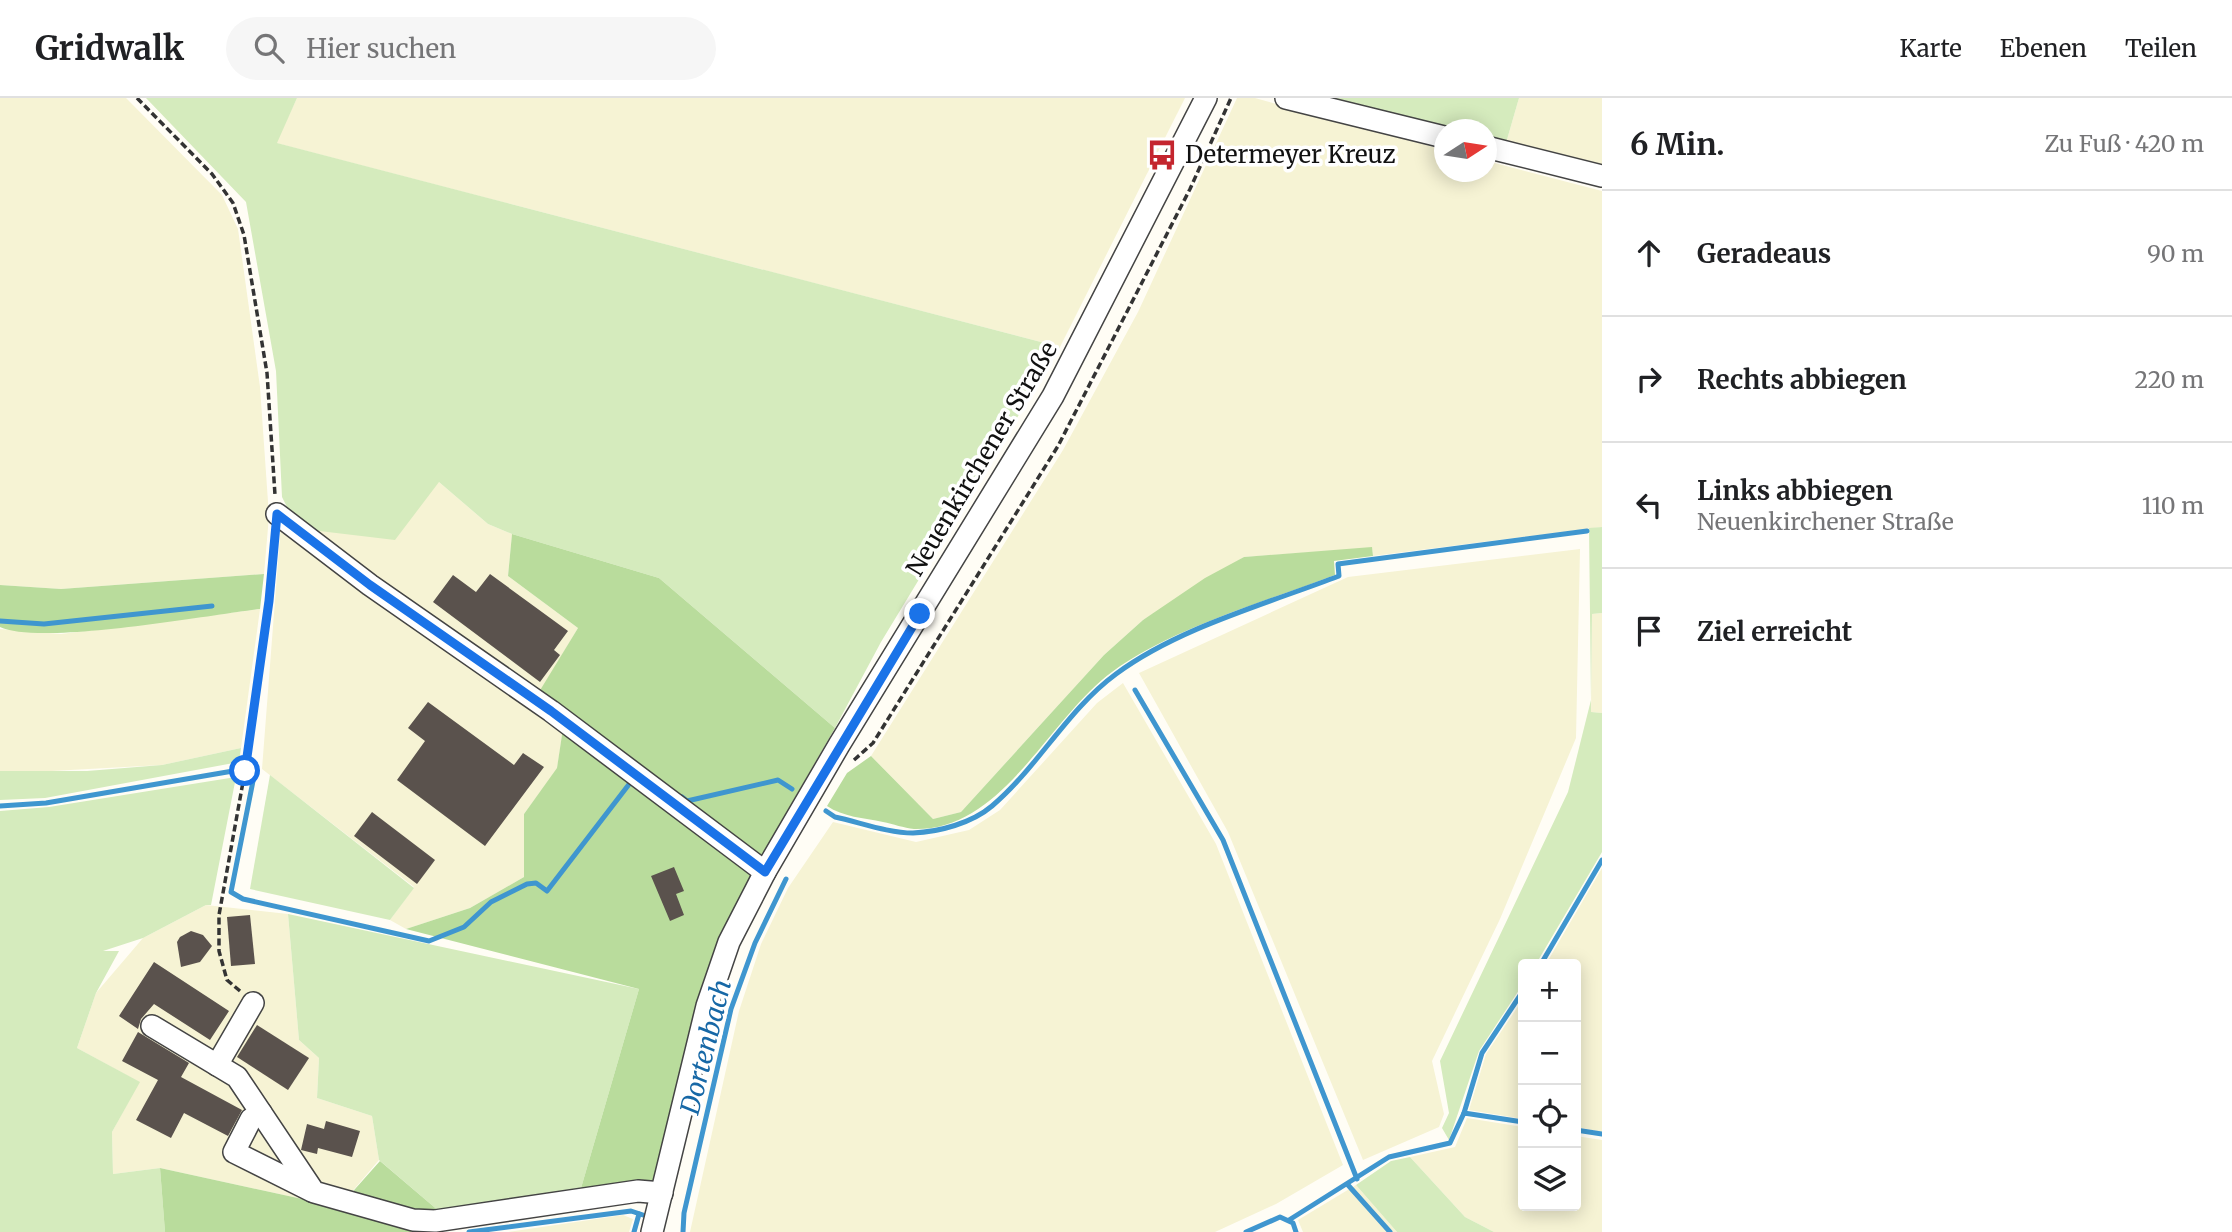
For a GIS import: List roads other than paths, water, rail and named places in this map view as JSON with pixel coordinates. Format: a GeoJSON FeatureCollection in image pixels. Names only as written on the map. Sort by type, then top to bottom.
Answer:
{"type":"FeatureCollection","features":[{"type":"Feature","properties":{"kind":"street","name":"Neuenkirchener Straße"},"geometry":{"type":"LineString","coordinates":[[652,1232],[707,1006],[729,942],[765,872],[1054,396],[1206,98]]}},
{"type":"Feature","properties":{"kind":"street"},"geometry":{"type":"LineString","coordinates":[[1286,98],[1434,135]]}},
{"type":"Feature","properties":{"kind":"street"},"geometry":{"type":"LineString","coordinates":[[1497,150],[1602,176]]}},
{"type":"Feature","properties":{"kind":"street"},"geometry":{"type":"LineString","coordinates":[[277,514],[370,585],[551,711],[765,872]]}},
{"type":"Feature","properties":{"kind":"street"},"geometry":{"type":"LineString","coordinates":[[217,1065],[253,1003]]}},
{"type":"Feature","properties":{"kind":"street"},"geometry":{"type":"LineString","coordinates":[[152,1026],[237,1077],[314,1192]]}},
{"type":"Feature","properties":{"kind":"street"},"geometry":{"type":"LineString","coordinates":[[261,1112],[251,1119],[234,1152],[314,1192],[412,1220],[435,1221],[638,1191],[662,1193]]}},
{"type":"Feature","properties":{"kind":"waterway"},"geometry":{"type":"LineString","coordinates":[[826,811],[835,817],[903,833],[934,831],[965,822],[984,812],[1009,791],[1098,688],[1140,658],[1167,643],[1253,607],[1339,576],[1338,564],[1587,531]]}},
{"type":"Feature","properties":{"kind":"waterway"},"geometry":{"type":"LineString","coordinates":[[0,621],[44,624],[212,606]]}},
{"type":"Feature","properties":{"kind":"waterway"},"geometry":{"type":"LineString","coordinates":[[1135,690],[1223,840],[1357,1179]]}},
{"type":"Feature","properties":{"kind":"waterway"},"geometry":{"type":"LineString","coordinates":[[0,806],[46,803],[233,771]]}},
{"type":"Feature","properties":{"kind":"waterway"},"geometry":{"type":"LineString","coordinates":[[254,776],[231,892],[243,899],[429,941],[464,927],[491,902],[527,884],[536,883],[547,891],[630,783]]}},
{"type":"Feature","properties":{"kind":"waterway"},"geometry":{"type":"LineString","coordinates":[[682,797],[687,801],[778,780],[792,789]]}},
{"type":"Feature","properties":{"kind":"waterway"},"geometry":{"type":"LineString","coordinates":[[1544,959],[1602,860]]}},
{"type":"Feature","properties":{"kind":"waterway","name":"Dortenbach"},"geometry":{"type":"LineString","coordinates":[[683,1232],[684,1213],[731,1009],[755,943],[786,879]]}},
{"type":"Feature","properties":{"kind":"waterway"},"geometry":{"type":"LineString","coordinates":[[1464,1113],[1482,1053],[1518,999]]}},
{"type":"Feature","properties":{"kind":"waterway"},"geometry":{"type":"LineString","coordinates":[[1289,1220],[1389,1157],[1450,1143],[1464,1113],[1518,1121]]}},
{"type":"Feature","properties":{"kind":"waterway"},"geometry":{"type":"LineString","coordinates":[[1581,1131],[1602,1134]]}},
{"type":"Feature","properties":{"kind":"waterway"},"geometry":{"type":"LineString","coordinates":[[1348,1185],[1390,1232]]}},
{"type":"Feature","properties":{"kind":"waterway"},"geometry":{"type":"LineString","coordinates":[[469,1232],[631,1211],[643,1215]]}},
{"type":"Feature","properties":{"kind":"waterway"},"geometry":{"type":"LineString","coordinates":[[634,1232],[639,1214]]}},
{"type":"Feature","properties":{"kind":"waterway","name":"Dortenbach"},"geometry":{"type":"LineString","coordinates":[[1246,1232],[1280,1217],[1293,1223],[1296,1232]]}},
{"type":"Feature","properties":{"kind":"place","name":"Determeyer Kreuz"},"geometry":{"type":"Point","coordinates":[1162,155]}}]}
